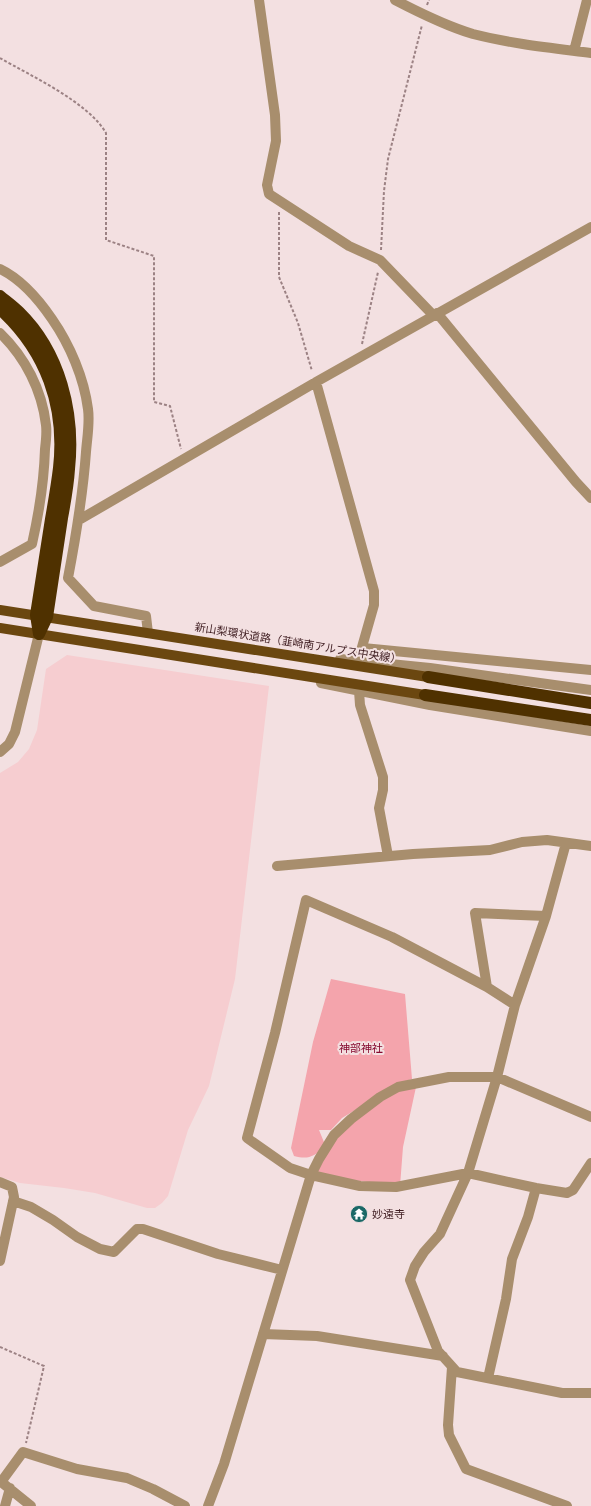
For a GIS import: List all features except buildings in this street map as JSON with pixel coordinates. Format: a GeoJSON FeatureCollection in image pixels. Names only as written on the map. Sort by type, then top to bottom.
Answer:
{"type":"FeatureCollection","features":[{"type":"Feature","properties":{"kind":"highway"},"geometry":{"type":"LineString","coordinates":[[0,296],[19,312],[46,348],[56,367],[67,408],[70,435],[69,469],[39,634]]}},
{"type":"Feature","properties":{"kind":"highway"},"geometry":{"type":"LineString","coordinates":[[0,309],[14,322],[30,342],[43,365],[52,387],[57,411],[60,439],[59,467],[42,616]]}},
{"type":"Feature","properties":{"kind":"highway","name":"新山梨環状道路（韮崎南アルプス中央線）"},"geometry":{"type":"LineString","coordinates":[[428,677],[591,702]]}},
{"type":"Feature","properties":{"kind":"highway"},"geometry":{"type":"LineString","coordinates":[[425,695],[591,720]]}},
{"type":"Feature","properties":{"kind":"main road","name":"新山梨環状道路（韮崎南アルプス中央線）"},"geometry":{"type":"LineString","coordinates":[[0,610],[428,677]]}},
{"type":"Feature","properties":{"kind":"main road"},"geometry":{"type":"LineString","coordinates":[[0,628],[425,695]]}},
{"type":"Feature","properties":{"kind":"street"},"geometry":{"type":"LineString","coordinates":[[259,0],[275,115],[276,141],[267,185],[269,194],[349,246],[380,260],[435,314],[591,498]]}},
{"type":"Feature","properties":{"kind":"street"},"geometry":{"type":"LineString","coordinates":[[395,0],[424,15],[472,33],[505,42],[591,53]]}},
{"type":"Feature","properties":{"kind":"street"},"geometry":{"type":"LineString","coordinates":[[574,51],[587,0]]}},
{"type":"Feature","properties":{"kind":"street"},"geometry":{"type":"LineString","coordinates":[[79,520],[359,357],[591,227]]}},
{"type":"Feature","properties":{"kind":"street"},"geometry":{"type":"LineString","coordinates":[[0,269],[26,288],[44,307],[58,328],[72,355],[84,385],[88,411],[83,488],[79,520],[68,578],[94,606],[146,616],[148,633]]}},
{"type":"Feature","properties":{"kind":"street"},"geometry":{"type":"LineString","coordinates":[[0,333],[11,343],[24,361],[33,379],[41,399],[46,426],[40,509],[32,544],[0,562]]}},
{"type":"Feature","properties":{"kind":"street"},"geometry":{"type":"LineString","coordinates":[[316,382],[374,591],[374,605],[363,648],[358,661]]}},
{"type":"Feature","properties":{"kind":"street"},"geometry":{"type":"LineString","coordinates":[[0,752],[9,744],[15,732],[39,634]]}},
{"type":"Feature","properties":{"kind":"street"},"geometry":{"type":"LineString","coordinates":[[242,648],[430,668],[591,690]]}},
{"type":"Feature","properties":{"kind":"street"},"geometry":{"type":"LineString","coordinates":[[363,648],[591,670]]}},
{"type":"Feature","properties":{"kind":"street"},"geometry":{"type":"LineString","coordinates":[[198,659],[430,705],[591,731]]}},
{"type":"Feature","properties":{"kind":"street"},"geometry":{"type":"LineString","coordinates":[[359,691],[360,705],[383,777],[383,790],[379,808],[388,856]]}},
{"type":"Feature","properties":{"kind":"street"},"geometry":{"type":"LineString","coordinates":[[277,866],[388,856],[490,850],[522,842],[546,840],[591,846]]}},
{"type":"Feature","properties":{"kind":"street"},"geometry":{"type":"LineString","coordinates":[[566,843],[546,916],[516,1005],[497,1077],[468,1172],[440,1234],[424,1252],[415,1266],[410,1280],[438,1351],[457,1372],[562,1393],[591,1393]]}},
{"type":"Feature","properties":{"kind":"street"},"geometry":{"type":"LineString","coordinates":[[516,1005],[486,987],[392,937],[306,900],[275,1033],[247,1138],[290,1168],[311,1175],[360,1186],[396,1187],[468,1172],[536,1188],[567,1193],[574,1190],[591,1163]]}},
{"type":"Feature","properties":{"kind":"street"},"geometry":{"type":"LineString","coordinates":[[486,987],[475,913],[546,916]]}},
{"type":"Feature","properties":{"kind":"street"},"geometry":{"type":"LineString","coordinates":[[208,1506],[224,1464],[311,1175],[318,1159],[334,1135],[351,1119],[380,1097],[398,1087],[449,1077],[497,1077],[591,1117]]}},
{"type":"Feature","properties":{"kind":"street"},"geometry":{"type":"LineString","coordinates":[[0,1182],[12,1187],[14,1197],[0,1261]]}},
{"type":"Feature","properties":{"kind":"street"},"geometry":{"type":"LineString","coordinates":[[488,1378],[506,1299],[512,1259],[528,1217],[536,1188]]}},
{"type":"Feature","properties":{"kind":"street"},"geometry":{"type":"LineString","coordinates":[[13,1201],[31,1207],[77,1237],[100,1249],[114,1252],[137,1229],[144,1229],[218,1254],[282,1270]]}},
{"type":"Feature","properties":{"kind":"street"},"geometry":{"type":"LineString","coordinates":[[263,1334],[317,1336],[443,1356]]}},
{"type":"Feature","properties":{"kind":"street"},"geometry":{"type":"LineString","coordinates":[[452,1368],[448,1425],[449,1435],[466,1469],[567,1506]]}},
{"type":"Feature","properties":{"kind":"street"},"geometry":{"type":"LineString","coordinates":[[30,1506],[1,1482],[23,1452],[77,1469],[126,1478],[153,1489],[185,1506]]}},
{"type":"Feature","properties":{"kind":"street"},"geometry":{"type":"LineString","coordinates":[[5,1506],[10,1488]]}},
{"type":"Feature","properties":{"kind":"path"},"geometry":{"type":"LineString","coordinates":[[359,357],[380,260],[384,191],[388,159],[424,15]]}},
{"type":"Feature","properties":{"kind":"path"},"geometry":{"type":"LineString","coordinates":[[0,58],[70,99],[100,123],[106,133],[106,240],[154,256],[154,402],[170,406],[184,459]]}},
{"type":"Feature","properties":{"kind":"path"},"geometry":{"type":"LineString","coordinates":[[278,200],[279,277],[298,323],[316,382]]}},
{"type":"Feature","properties":{"kind":"path"},"geometry":{"type":"LineString","coordinates":[[0,1348],[44,1366],[23,1452]]}},
{"type":"Feature","properties":{"kind":"shaded area"},"geometry":{"type":"Polygon","coordinates":[[[67,655],[269,686],[235,979],[209,1086],[188,1130],[168,1196],[155,1208],[147,1208],[95,1193],[20,1183],[0,1177],[0,773],[18,762],[29,749],[37,730],[46,669],[67,655]]]}},
{"type":"Feature","properties":{"kind":"green space","name":"神部神社"},"geometry":{"type":"Polygon","coordinates":[[[331,979],[405,994],[412,1079],[400,1083],[342,1118],[331,1130],[319,1130],[326,1147],[332,1139],[398,1087],[416,1087],[403,1147],[400,1186],[311,1175],[325,1148],[314,1155],[303,1158],[294,1156],[291,1148],[313,1042],[331,979]]]}},
{"type":"Feature","properties":{"kind":"place","name":"妙遠寺"},"geometry":{"type":"Point","coordinates":[359,1214]}}]}
